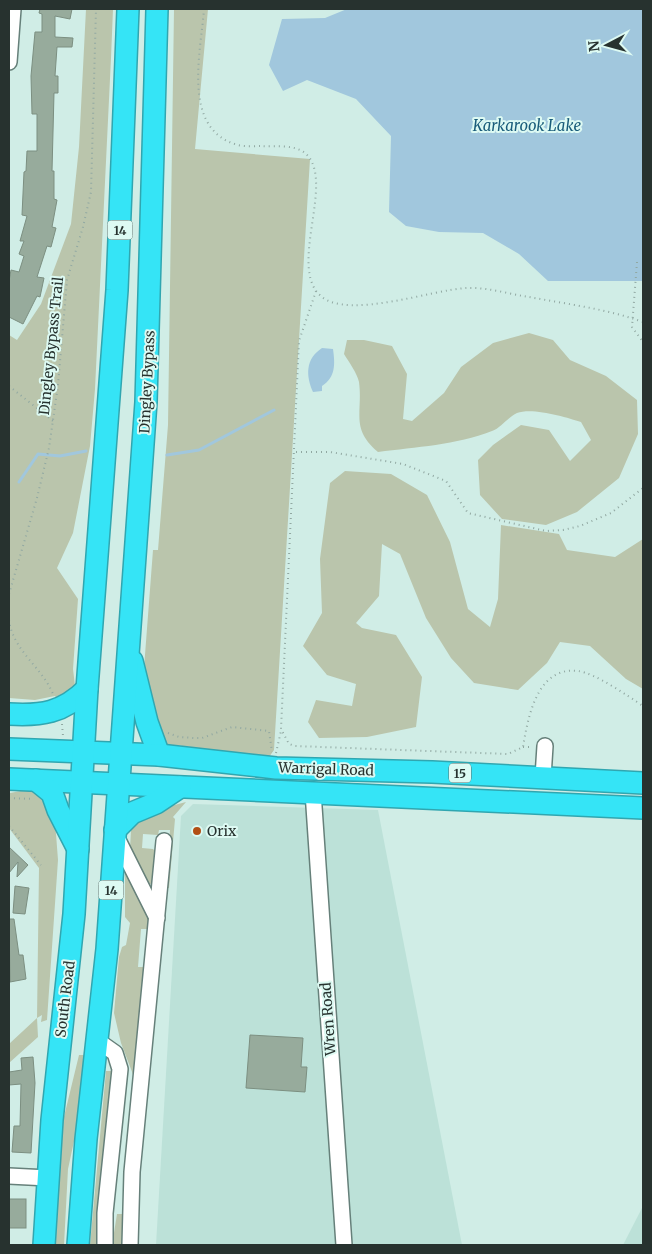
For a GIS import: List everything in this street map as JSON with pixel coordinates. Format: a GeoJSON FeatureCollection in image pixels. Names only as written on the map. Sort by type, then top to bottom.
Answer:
{"type":"FeatureCollection","features":[{"type":"Feature","properties":{"kind":"highway","name":"14"},"geometry":{"type":"LineString","coordinates":[[84,752],[117,290],[128,9]]}},
{"type":"Feature","properties":{"kind":"highway","name":"Dingley Bypass"},"geometry":{"type":"LineString","coordinates":[[121,754],[149,363],[158,9]]}},
{"type":"Feature","properties":{"kind":"highway"},"geometry":{"type":"LineString","coordinates":[[128,649],[140,685],[147,722],[159,755]]}},
{"type":"Feature","properties":{"kind":"highway"},"geometry":{"type":"LineString","coordinates":[[9,714],[31,715],[58,710],[71,705],[87,690]]}},
{"type":"Feature","properties":{"kind":"highway","name":"Warrigal Road"},"geometry":{"type":"LineString","coordinates":[[9,749],[276,760],[643,783]]}},
{"type":"Feature","properties":{"kind":"highway","name":"South Road"},"geometry":{"type":"LineString","coordinates":[[44,1245],[56,1070],[74,914],[84,752]]}},
{"type":"Feature","properties":{"kind":"highway","name":"14"},"geometry":{"type":"LineString","coordinates":[[78,1245],[86,1139],[98,1041],[121,754]]}},
{"type":"Feature","properties":{"kind":"highway","name":"Warrigal Road"},"geometry":{"type":"LineString","coordinates":[[9,779],[36,790],[82,783],[643,808]]}},
{"type":"Feature","properties":{"kind":"highway"},"geometry":{"type":"LineString","coordinates":[[115,832],[132,813],[156,803],[180,787]]}},
{"type":"Feature","properties":{"kind":"highway"},"geometry":{"type":"LineString","coordinates":[[36,790],[52,793],[58,810],[78,849]]}},
{"type":"Feature","properties":{"kind":"street"},"geometry":{"type":"LineString","coordinates":[[9,62],[13,9]]}},
{"type":"Feature","properties":{"kind":"street"},"geometry":{"type":"LineString","coordinates":[[543,777],[545,746]]}},
{"type":"Feature","properties":{"kind":"street","name":"Wren Road"},"geometry":{"type":"LineString","coordinates":[[313,792],[344,1245]]}},
{"type":"Feature","properties":{"kind":"street"},"geometry":{"type":"LineString","coordinates":[[115,832],[157,918]]}},
{"type":"Feature","properties":{"kind":"street"},"geometry":{"type":"LineString","coordinates":[[130,1245],[132,1172],[164,841]]}},
{"type":"Feature","properties":{"kind":"street"},"geometry":{"type":"LineString","coordinates":[[98,1041],[115,1053],[120,1069],[105,1213],[105,1245]]}},
{"type":"Feature","properties":{"kind":"street"},"geometry":{"type":"LineString","coordinates":[[9,1176],[48,1178]]}},
{"type":"Feature","properties":{"kind":"path","name":"Dingley Bypass Trail"},"geometry":{"type":"LineString","coordinates":[[9,594],[49,448],[59,377],[67,280],[84,227],[91,192],[96,9]]}},
{"type":"Feature","properties":{"kind":"path"},"geometry":{"type":"LineString","coordinates":[[204,9],[198,93],[201,110],[210,127],[220,136],[238,145],[293,148],[304,152],[312,162],[316,179],[308,262],[310,280],[322,297],[331,302],[350,304],[385,303],[466,288],[490,290],[622,314],[643,322]]}},
{"type":"Feature","properties":{"kind":"path"},"geometry":{"type":"LineString","coordinates":[[637,262],[632,327],[643,342]]}},
{"type":"Feature","properties":{"kind":"path"},"geometry":{"type":"LineString","coordinates":[[276,760],[281,729],[296,452],[299,342],[316,291]]}},
{"type":"Feature","properties":{"kind":"path"},"geometry":{"type":"LineString","coordinates":[[9,386],[53,422]]}},
{"type":"Feature","properties":{"kind":"path"},"geometry":{"type":"LineString","coordinates":[[296,452],[330,452],[403,464],[446,481],[468,513],[490,520],[546,531],[580,526],[622,506],[643,488]]}},
{"type":"Feature","properties":{"kind":"path"},"geometry":{"type":"LineString","coordinates":[[9,620],[18,645],[46,681],[55,699]]}},
{"type":"Feature","properties":{"kind":"path"},"geometry":{"type":"LineString","coordinates":[[281,729],[289,744],[295,746],[508,754],[523,747],[535,700],[544,684],[554,675],[566,671],[580,671],[609,685],[643,706]]}},
{"type":"Feature","properties":{"kind":"path"},"geometry":{"type":"LineString","coordinates":[[61,721],[62,738]]}},
{"type":"Feature","properties":{"kind":"path"},"geometry":{"type":"LineString","coordinates":[[163,730],[179,737],[194,738],[202,738],[232,727],[269,731],[272,752],[276,760]]}},
{"type":"Feature","properties":{"kind":"path"},"geometry":{"type":"LineString","coordinates":[[9,798],[36,790]]}},
{"type":"Feature","properties":{"kind":"path"},"geometry":{"type":"LineString","coordinates":[[9,826],[41,865]]}},
{"type":"Feature","properties":{"kind":"shaded area"},"geometry":{"type":"Polygon","coordinates":[[[86,9],[113,9],[95,389],[90,446],[73,533],[57,568],[78,599],[73,669],[75,686],[59,704],[55,696],[35,700],[9,698],[9,335],[17,340],[41,304],[71,224],[79,147],[86,9]]]}},
{"type":"Feature","properties":{"kind":"shaded area"},"geometry":{"type":"Polygon","coordinates":[[[174,9],[208,9],[195,149],[310,159],[274,750],[269,757],[175,745],[175,748],[162,743],[143,681],[153,550],[158,550],[168,425],[174,9]]]}},
{"type":"Feature","properties":{"kind":"shaded area"},"geometry":{"type":"Polygon","coordinates":[[[529,333],[553,340],[570,360],[606,376],[637,400],[638,434],[619,478],[577,512],[546,525],[502,519],[480,495],[478,460],[493,445],[521,425],[549,430],[570,461],[591,440],[581,422],[549,413],[523,411],[514,415],[495,430],[478,436],[436,445],[378,452],[369,443],[359,420],[359,382],[355,371],[344,354],[347,340],[364,340],[392,346],[407,374],[403,419],[412,421],[444,393],[461,367],[493,343],[529,333]]]}},
{"type":"Feature","properties":{"kind":"shaded area"},"geometry":{"type":"Polygon","coordinates":[[[345,471],[391,474],[427,495],[450,542],[468,609],[490,627],[498,599],[501,525],[559,534],[567,550],[615,557],[643,539],[643,689],[626,679],[590,646],[560,642],[547,663],[518,690],[474,683],[451,658],[426,618],[400,554],[382,544],[379,596],[356,623],[362,628],[396,635],[422,677],[416,727],[367,737],[319,738],[308,722],[316,700],[352,706],[356,684],[327,675],[303,646],[322,613],[320,559],[330,483],[345,471]]]}},
{"type":"Feature","properties":{"kind":"shaded area"},"geometry":{"type":"Polygon","coordinates":[[[26,790],[42,792],[55,821],[58,860],[47,1020],[41,1022],[42,1015],[37,1018],[39,868],[9,828],[10,793],[26,790]]]}},
{"type":"Feature","properties":{"kind":"shaded area"},"geometry":{"type":"Polygon","coordinates":[[[186,802],[173,817],[175,819],[169,888],[165,888],[170,830],[159,830],[158,835],[143,834],[142,848],[155,851],[155,885],[146,883],[130,849],[131,830],[148,812],[186,802]]]}},
{"type":"Feature","properties":{"kind":"shaded area"},"geometry":{"type":"Polygon","coordinates":[[[193,804],[378,810],[462,1245],[156,1245],[181,816],[193,804]]]}},
{"type":"Feature","properties":{"kind":"shaded area"},"geometry":{"type":"Polygon","coordinates":[[[125,869],[149,917],[151,929],[141,929],[138,967],[146,967],[134,1077],[121,1043],[114,1013],[119,957],[122,947],[126,945],[130,923],[125,917],[125,869]]]}},
{"type":"Feature","properties":{"kind":"shaded area"},"geometry":{"type":"Polygon","coordinates":[[[37,1018],[38,1037],[9,1063],[9,1044],[37,1018]]]}},
{"type":"Feature","properties":{"kind":"shaded area"},"geometry":{"type":"Polygon","coordinates":[[[79,1055],[84,1055],[76,1132],[68,1169],[64,1245],[54,1245],[62,1125],[79,1055]]]}},
{"type":"Feature","properties":{"kind":"shaded area"},"geometry":{"type":"Polygon","coordinates":[[[106,1071],[111,1071],[98,1232],[99,1245],[90,1245],[106,1071]]]}},
{"type":"Feature","properties":{"kind":"shaded area"},"geometry":{"type":"Polygon","coordinates":[[[643,1206],[643,1245],[623,1245],[643,1206]]]}},
{"type":"Feature","properties":{"kind":"shaded area"},"geometry":{"type":"Polygon","coordinates":[[[117,1214],[122,1214],[126,1245],[112,1245],[117,1214]]]}},
{"type":"Feature","properties":{"kind":"water","name":"Karkarook Lake"},"geometry":{"type":"Polygon","coordinates":[[[347,9],[643,9],[643,281],[548,281],[519,254],[483,233],[439,232],[406,226],[389,212],[391,136],[356,99],[307,80],[283,91],[269,65],[282,19],[325,18],[347,9]]]}},
{"type":"Feature","properties":{"kind":"water"},"geometry":{"type":"Polygon","coordinates":[[[322,348],[333,349],[334,370],[330,379],[322,386],[322,391],[313,392],[308,368],[312,357],[322,348]]]}},
{"type":"Feature","properties":{"kind":"building"},"geometry":{"type":"Polygon","coordinates":[[[40,9],[72,9],[70,19],[55,16],[55,37],[73,38],[72,47],[57,47],[55,76],[58,76],[58,93],[54,93],[52,171],[54,171],[54,199],[57,200],[52,227],[56,228],[51,247],[47,246],[37,277],[44,278],[40,297],[37,296],[23,324],[9,317],[9,281],[11,270],[19,272],[24,256],[19,254],[24,241],[20,241],[27,216],[22,215],[27,151],[37,151],[37,114],[32,114],[31,76],[35,32],[42,32],[42,14],[39,13],[40,9]]]}},
{"type":"Feature","properties":{"kind":"building"},"geometry":{"type":"Polygon","coordinates":[[[9,847],[28,865],[17,877],[18,862],[9,873],[9,847]]]}},
{"type":"Feature","properties":{"kind":"building"},"geometry":{"type":"Polygon","coordinates":[[[15,886],[29,888],[25,914],[13,913],[15,886]]]}},
{"type":"Feature","properties":{"kind":"building"},"geometry":{"type":"Polygon","coordinates":[[[9,919],[14,919],[19,955],[23,955],[26,979],[10,982],[9,919]]]}},
{"type":"Feature","properties":{"kind":"building"},"geometry":{"type":"Polygon","coordinates":[[[250,1035],[303,1038],[301,1067],[307,1067],[305,1092],[246,1088],[250,1035]]]}},
{"type":"Feature","properties":{"kind":"building"},"geometry":{"type":"Polygon","coordinates":[[[33,1057],[35,1083],[31,1153],[12,1152],[14,1126],[20,1126],[21,1084],[9,1085],[9,1072],[22,1070],[21,1058],[33,1057]]]}},
{"type":"Feature","properties":{"kind":"building"},"geometry":{"type":"Polygon","coordinates":[[[9,1199],[26,1199],[26,1228],[9,1228],[9,1199]]]}},
{"type":"Feature","properties":{"kind":"waterway"},"geometry":{"type":"LineString","coordinates":[[167,455],[199,450],[274,410]]}},
{"type":"Feature","properties":{"kind":"waterway"},"geometry":{"type":"LineString","coordinates":[[19,482],[38,454],[60,456],[86,451]]}},
{"type":"Feature","properties":{"kind":"place","name":"Orix"},"geometry":{"type":"Point","coordinates":[197,831]}}]}
